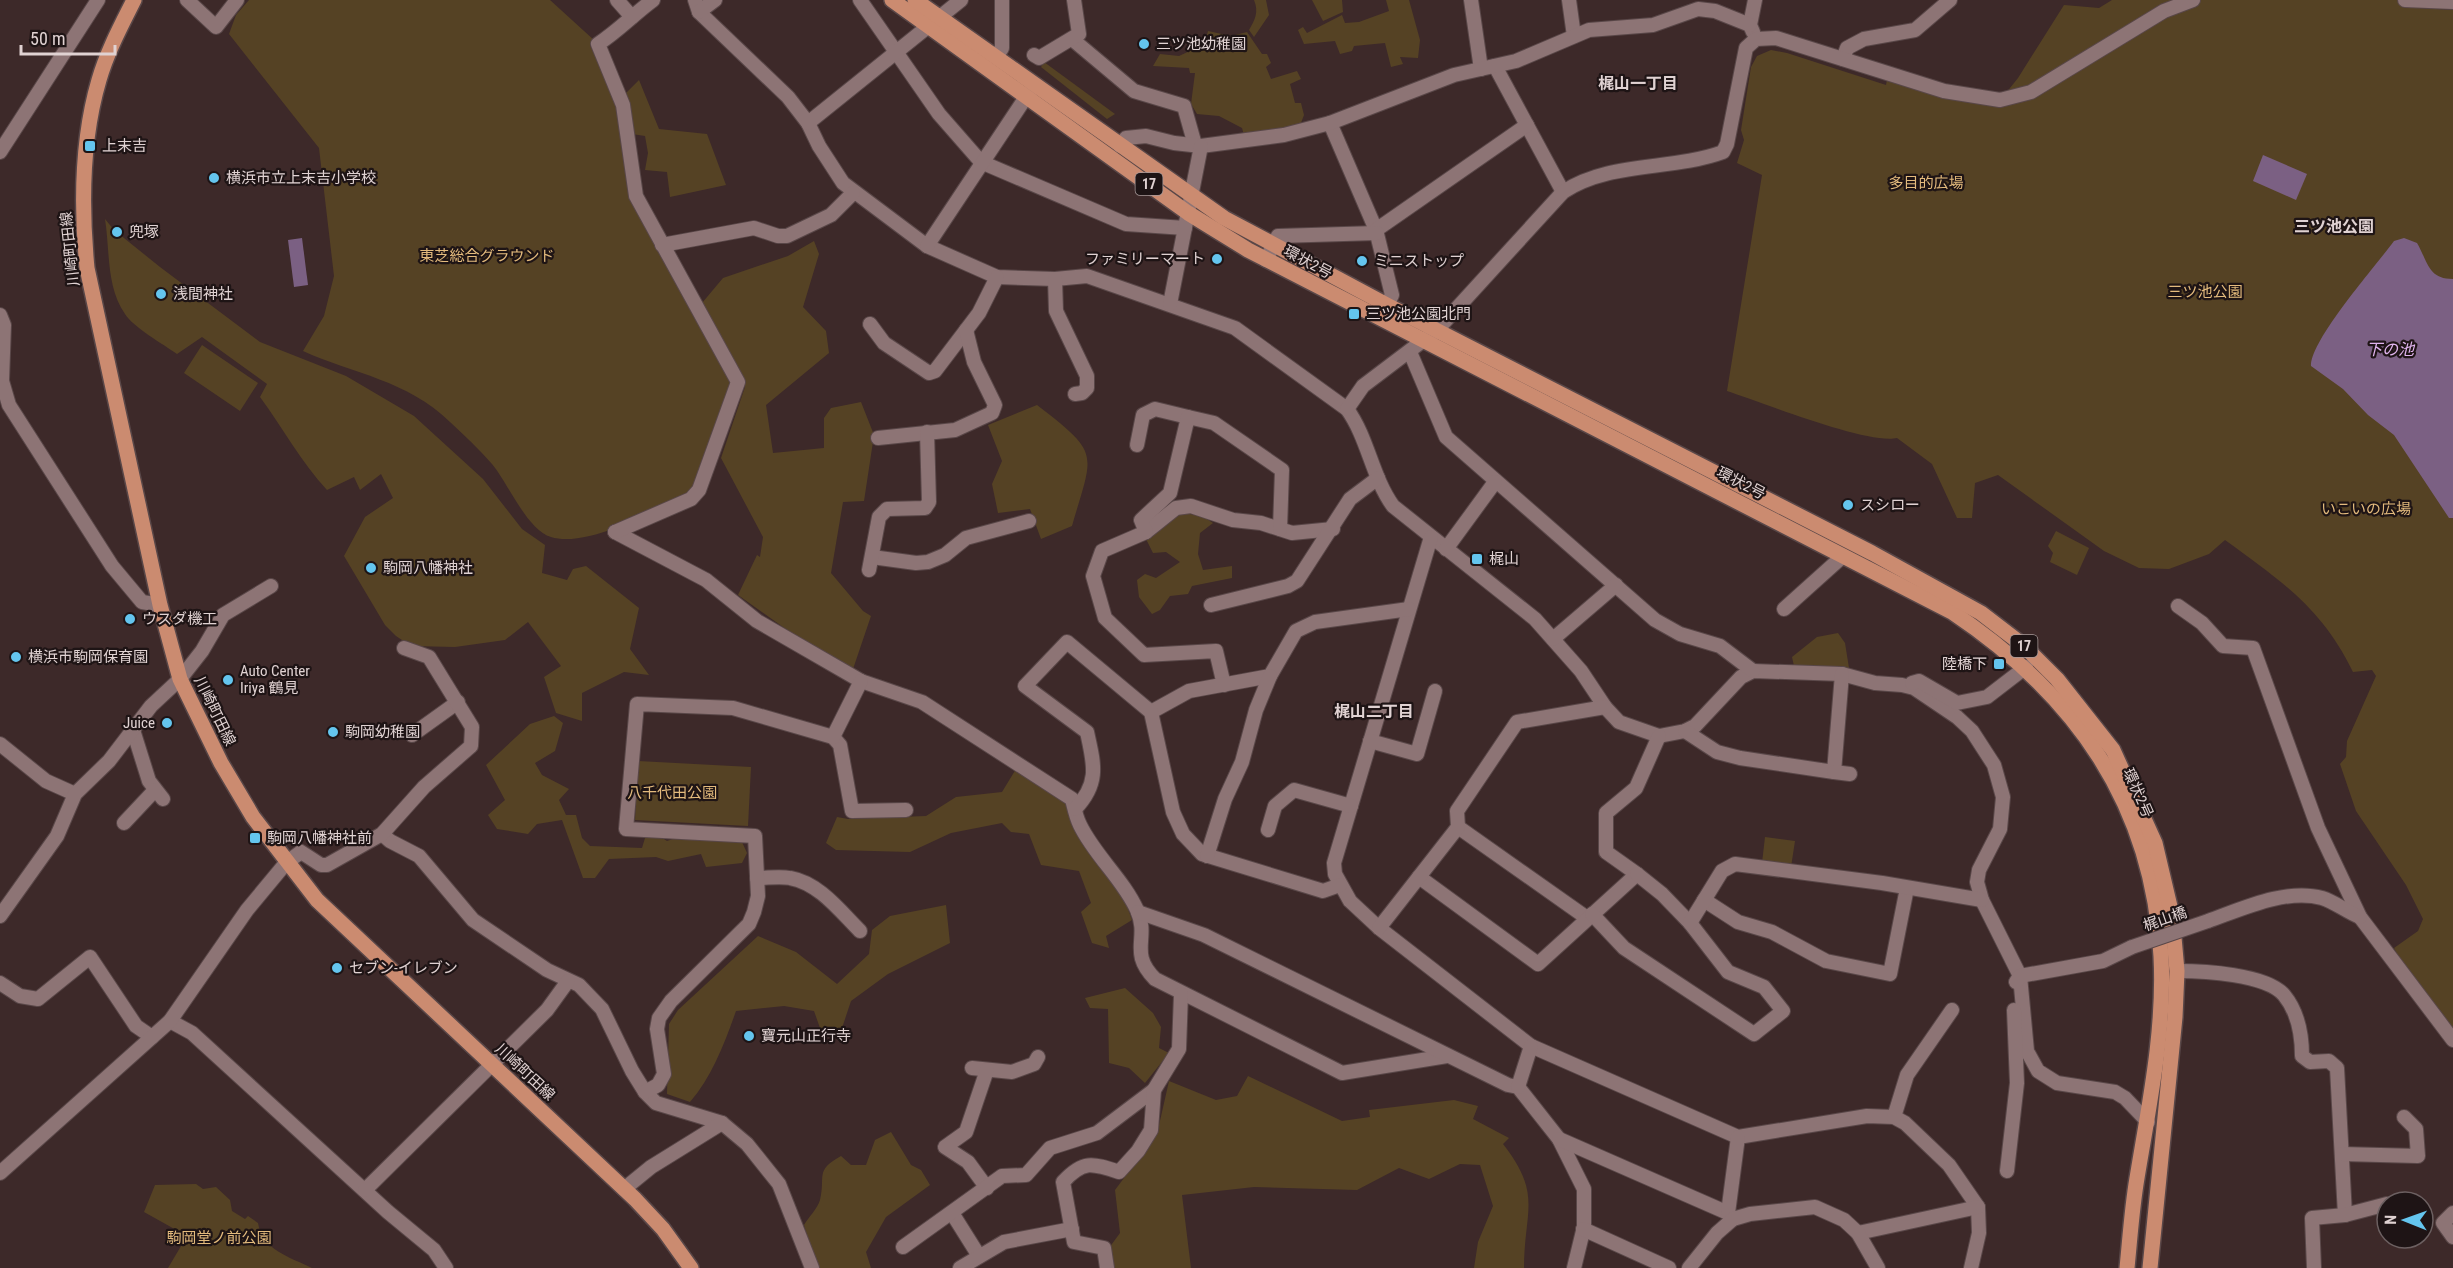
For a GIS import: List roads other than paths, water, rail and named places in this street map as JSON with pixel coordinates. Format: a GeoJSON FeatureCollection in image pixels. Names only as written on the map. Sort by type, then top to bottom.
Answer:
{"type":"FeatureCollection","features":[{"type":"Feature","properties":{"kind":"main road","name":"川崎町田線"},"geometry":{"type":"LineString","coordinates":[[134,0],[113,41],[99,80],[85,160],[83,229],[87,268],[160,605],[180,680],[220,763],[253,817],[286,863],[317,900],[624,1189],[663,1229],[691,1268]]}},
{"type":"Feature","properties":{"kind":"main road","name":"環状2号"},"geometry":{"type":"LineString","coordinates":[[892,0],[996,57],[1030,92],[1120,147],[1191,196],[1273,245],[1872,553],[1981,613],[2024,646],[2070,694],[2113,750],[2155,843],[2172,915],[2177,971],[2150,1268]]}},
{"type":"Feature","properties":{"kind":"main road","name":"環状2号"},"geometry":{"type":"LineString","coordinates":[[915,0],[934,23],[1030,92],[1186,220],[1952,612],[2026,667],[2069,714],[2102,758],[2126,808],[2144,855],[2156,908],[2161,957],[2160,1017],[2127,1268]]}},
{"type":"Feature","properties":{"kind":"street"},"geometry":{"type":"LineString","coordinates":[[0,152],[98,0]]}},
{"type":"Feature","properties":{"kind":"street"},"geometry":{"type":"LineString","coordinates":[[187,0],[216,27],[237,0]]}},
{"type":"Feature","properties":{"kind":"street"},"geometry":{"type":"LineString","coordinates":[[617,0],[632,16]]}},
{"type":"Feature","properties":{"kind":"street"},"geometry":{"type":"LineString","coordinates":[[653,0],[632,16],[622,28],[597,44],[623,105],[636,196],[738,382],[699,490],[691,499],[615,532],[706,580],[757,621],[861,681],[922,702],[1072,799],[1080,825],[1124,886],[1138,912],[1142,930],[1140,958],[1144,967],[1155,979],[1342,1073],[1447,1056]]}},
{"type":"Feature","properties":{"kind":"street"},"geometry":{"type":"LineString","coordinates":[[715,0],[697,6],[788,97],[808,123],[833,169],[853,193],[927,246],[997,277],[1055,279],[1087,276],[1170,303],[1235,328],[1347,409],[1358,428],[1388,500],[1399,513],[1499,589],[1553,639],[1581,671],[1605,707],[1619,722],[1659,736],[1685,732],[1695,726],[1741,677],[1754,671],[1842,674],[1875,683],[1902,685],[1914,688],[1957,717],[1986,750],[2000,780],[2003,797],[2000,829],[1979,870],[1977,882],[1982,900],[2020,976],[2027,1051],[2038,1071],[2057,1083],[2115,1092],[2126,1098],[2148,1122]]}},
{"type":"Feature","properties":{"kind":"street"},"geometry":{"type":"LineString","coordinates":[[860,0],[939,114],[981,162],[1126,224],[1186,220]]}},
{"type":"Feature","properties":{"kind":"street"},"geometry":{"type":"LineString","coordinates":[[808,123],[961,0]]}},
{"type":"Feature","properties":{"kind":"street"},"geometry":{"type":"LineString","coordinates":[[996,57],[1007,37],[1002,0]]}},
{"type":"Feature","properties":{"kind":"street"},"geometry":{"type":"LineString","coordinates":[[1034,55],[1039,58],[1079,34],[1074,0]]}},
{"type":"Feature","properties":{"kind":"street"},"geometry":{"type":"LineString","coordinates":[[1471,0],[1488,68],[1527,125],[1563,192]]}},
{"type":"Feature","properties":{"kind":"street"},"geometry":{"type":"LineString","coordinates":[[1569,0],[1574,36]]}},
{"type":"Feature","properties":{"kind":"street"},"geometry":{"type":"LineString","coordinates":[[1755,0],[1750,25],[1756,39]]}},
{"type":"Feature","properties":{"kind":"street"},"geometry":{"type":"LineString","coordinates":[[1843,59],[1846,48],[1864,39],[1915,30],[1950,0]]}},
{"type":"Feature","properties":{"kind":"street"},"geometry":{"type":"LineString","coordinates":[[1347,409],[1363,386],[1437,330],[1563,192],[1575,183],[1603,174],[1723,152],[1727,144],[1746,48],[1756,39],[1776,38],[1944,91],[2000,100],[2031,92],[2164,11],[2193,0]]}},
{"type":"Feature","properties":{"kind":"street"},"geometry":{"type":"LineString","coordinates":[[2405,0],[2453,2]]}},
{"type":"Feature","properties":{"kind":"street"},"geometry":{"type":"LineString","coordinates":[[1120,147],[1126,138],[1146,136],[1198,145],[1284,135],[1330,123],[1454,75],[1516,61],[1589,30],[1653,25],[1687,7],[1715,11],[1750,25]]}},
{"type":"Feature","properties":{"kind":"street"},"geometry":{"type":"LineString","coordinates":[[1072,39],[1134,91],[1184,106],[1198,145],[1191,196],[1170,303]]}},
{"type":"Feature","properties":{"kind":"street"},"geometry":{"type":"LineString","coordinates":[[927,246],[981,162],[1030,92]]}},
{"type":"Feature","properties":{"kind":"street"},"geometry":{"type":"LineString","coordinates":[[1330,123],[1376,231],[1392,295],[1387,305]]}},
{"type":"Feature","properties":{"kind":"street"},"geometry":{"type":"LineString","coordinates":[[1266,260],[1278,236],[1293,233],[1376,231],[1527,125]]}},
{"type":"Feature","properties":{"kind":"street"},"geometry":{"type":"LineString","coordinates":[[662,245],[754,228],[778,236],[787,236],[831,215],[853,193]]}},
{"type":"Feature","properties":{"kind":"street"},"geometry":{"type":"LineString","coordinates":[[870,324],[884,343],[929,373],[935,370],[979,313],[997,277]]}},
{"type":"Feature","properties":{"kind":"street"},"geometry":{"type":"LineString","coordinates":[[1055,279],[1056,311],[1087,376],[1087,388],[1082,393],[1075,394]]}},
{"type":"Feature","properties":{"kind":"street"},"geometry":{"type":"LineString","coordinates":[[0,315],[4,325],[2,381],[9,405],[112,566],[142,602],[160,605]]}},
{"type":"Feature","properties":{"kind":"street"},"geometry":{"type":"LineString","coordinates":[[878,438],[955,430],[992,413],[995,405],[974,362],[966,330]]}},
{"type":"Feature","properties":{"kind":"street"},"geometry":{"type":"LineString","coordinates":[[1410,352],[1415,358],[1446,437],[1663,626],[1720,646],[1754,671]]}},
{"type":"Feature","properties":{"kind":"street"},"geometry":{"type":"LineString","coordinates":[[1137,445],[1143,415],[1155,409],[1214,423],[1282,470],[1280,529]]}},
{"type":"Feature","properties":{"kind":"street"},"geometry":{"type":"LineString","coordinates":[[1146,532],[1141,520],[1170,493],[1188,417]]}},
{"type":"Feature","properties":{"kind":"street"},"geometry":{"type":"LineString","coordinates":[[927,432],[929,502],[924,508],[887,509],[883,512],[879,517],[870,563],[928,562],[945,555],[966,538],[1029,521]]}},
{"type":"Feature","properties":{"kind":"street"},"geometry":{"type":"LineString","coordinates":[[1211,605],[1288,586],[1297,580],[1333,529],[1350,499],[1378,478]]}},
{"type":"Feature","properties":{"kind":"street"},"geometry":{"type":"LineString","coordinates":[[1446,549],[1496,482]]}},
{"type":"Feature","properties":{"kind":"street"},"geometry":{"type":"LineString","coordinates":[[1224,685],[1216,651],[1144,654],[1105,618],[1093,576],[1102,551],[1146,532],[1176,508],[1191,506],[1233,520],[1261,523],[1292,533],[1333,529]]}},
{"type":"Feature","properties":{"kind":"street"},"geometry":{"type":"LineString","coordinates":[[1431,537],[1334,863],[1335,874],[1350,901],[1379,928],[1532,1046],[1738,1137],[1867,1116],[1894,1117],[1905,1123],[1949,1165],[1978,1207],[1979,1233],[1971,1268]]}},
{"type":"Feature","properties":{"kind":"street"},"geometry":{"type":"LineString","coordinates":[[1784,609],[1843,556]]}},
{"type":"Feature","properties":{"kind":"street"},"geometry":{"type":"LineString","coordinates":[[1553,639],[1616,585]]}},
{"type":"Feature","properties":{"kind":"street"},"geometry":{"type":"LineString","coordinates":[[0,916],[57,836],[75,794],[109,761],[151,706],[180,680],[202,651],[223,615],[271,586]]}},
{"type":"Feature","properties":{"kind":"street"},"geometry":{"type":"LineString","coordinates":[[2178,606],[2202,623],[2223,646],[2253,648],[2318,828],[2360,917],[2453,1040]]}},
{"type":"Feature","properties":{"kind":"street"},"geometry":{"type":"LineString","coordinates":[[1207,856],[1225,799],[1242,762],[1256,710],[1270,676],[1296,632],[1315,622],[1409,609]]}},
{"type":"Feature","properties":{"kind":"street"},"geometry":{"type":"LineString","coordinates":[[1075,808],[1085,798],[1095,772],[1087,732],[1025,686],[1067,642],[1151,712],[1173,812],[1182,834],[1202,854],[1323,891],[1341,885]]}},
{"type":"Feature","properties":{"kind":"street"},"geometry":{"type":"LineString","coordinates":[[0,1173],[170,1022],[234,928],[286,863],[301,852],[321,865],[327,865],[382,834],[424,787],[471,746],[472,727],[429,657],[404,648]]}},
{"type":"Feature","properties":{"kind":"street"},"geometry":{"type":"LineString","coordinates":[[1902,685],[1919,681],[1957,703],[1987,697],[2026,667]]}},
{"type":"Feature","properties":{"kind":"street"},"geometry":{"type":"LineString","coordinates":[[1834,772],[1842,674]]}},
{"type":"Feature","properties":{"kind":"street"},"geometry":{"type":"LineString","coordinates":[[1151,712],[1189,691],[1270,676]]}},
{"type":"Feature","properties":{"kind":"street"},"geometry":{"type":"LineString","coordinates":[[833,737],[861,681]]}},
{"type":"Feature","properties":{"kind":"street"},"geometry":{"type":"LineString","coordinates":[[1370,741],[1417,754],[1435,691]]}},
{"type":"Feature","properties":{"kind":"street"},"geometry":{"type":"LineString","coordinates":[[412,735],[458,702]]}},
{"type":"Feature","properties":{"kind":"street"},"geometry":{"type":"LineString","coordinates":[[645,1092],[657,1085],[664,1074],[657,1029],[659,1018],[671,1001],[749,924],[758,897],[755,836],[626,829],[637,704],[733,708],[833,737],[840,745],[852,811],[906,810]]}},
{"type":"Feature","properties":{"kind":"street"},"geometry":{"type":"LineString","coordinates":[[1379,928],[1458,827],[1457,811],[1517,722],[1605,707]]}},
{"type":"Feature","properties":{"kind":"street"},"geometry":{"type":"LineString","coordinates":[[124,823],[159,794],[140,760],[133,730]]}},
{"type":"Feature","properties":{"kind":"street"},"geometry":{"type":"LineString","coordinates":[[1685,732],[1717,752],[1740,758],[1850,774]]}},
{"type":"Feature","properties":{"kind":"street"},"geometry":{"type":"LineString","coordinates":[[1458,827],[1589,916],[1624,948],[1754,1034],[1783,1011],[1764,987],[1728,972],[1690,923],[1662,894],[1606,852],[1606,813],[1636,788],[1659,736]]}},
{"type":"Feature","properties":{"kind":"street"},"geometry":{"type":"LineString","coordinates":[[0,744],[46,781],[75,794]]}},
{"type":"Feature","properties":{"kind":"street"},"geometry":{"type":"LineString","coordinates":[[1268,830],[1275,806],[1294,790],[1351,806]]}},
{"type":"Feature","properties":{"kind":"street"},"geometry":{"type":"LineString","coordinates":[[382,834],[390,841],[419,856],[473,920],[568,981],[579,985],[602,1009],[645,1092],[656,1103],[722,1124],[747,1144],[779,1184],[812,1268]]}},
{"type":"Feature","properties":{"kind":"street"},"geometry":{"type":"LineString","coordinates":[[1690,923],[1722,871],[1735,864],[1982,900]]}},
{"type":"Feature","properties":{"kind":"street"},"geometry":{"type":"LineString","coordinates":[[1419,877],[1538,964],[1637,874]]}},
{"type":"Feature","properties":{"kind":"street"},"geometry":{"type":"LineString","coordinates":[[757,878],[788,877],[805,882],[860,931]]}},
{"type":"Feature","properties":{"kind":"street"},"geometry":{"type":"LineString","coordinates":[[1704,900],[1738,922],[1772,932],[1826,961],[1890,974],[1907,888]]}},
{"type":"Feature","properties":{"kind":"street","name":"梶山橋"},"geometry":{"type":"LineString","coordinates":[[2020,976],[2103,961],[2132,947],[2279,899],[2311,896],[2324,899],[2360,917]]}},
{"type":"Feature","properties":{"kind":"street"},"geometry":{"type":"LineString","coordinates":[[1138,912],[1204,935],[1335,998],[1447,1056],[1518,1087],[1559,1139],[1584,1189],[1583,1229],[1574,1268]]}},
{"type":"Feature","properties":{"kind":"street"},"geometry":{"type":"LineString","coordinates":[[0,983],[20,996],[38,999],[90,957],[136,1026],[152,1037]]}},
{"type":"Feature","properties":{"kind":"street"},"geometry":{"type":"LineString","coordinates":[[2177,971],[2220,971],[2269,986],[2283,994],[2302,1031],[2302,1056],[2310,1062],[2329,1061],[2337,1068],[2345,1215]]}},
{"type":"Feature","properties":{"kind":"street"},"geometry":{"type":"LineString","coordinates":[[2007,1172],[2017,1083],[2013,986],[2020,976]]}},
{"type":"Feature","properties":{"kind":"street"},"geometry":{"type":"LineString","coordinates":[[364,1190],[548,1010],[568,981]]}},
{"type":"Feature","properties":{"kind":"street"},"geometry":{"type":"LineString","coordinates":[[903,1247],[1002,1176],[1026,1175],[1050,1148],[1097,1133],[1154,1090],[1179,1049],[1181,994]]}},
{"type":"Feature","properties":{"kind":"street"},"geometry":{"type":"LineString","coordinates":[[1894,1117],[1907,1075],[1952,1010]]}},
{"type":"Feature","properties":{"kind":"street"},"geometry":{"type":"LineString","coordinates":[[170,1022],[192,1033],[364,1190],[434,1250],[446,1268]]}},
{"type":"Feature","properties":{"kind":"street"},"geometry":{"type":"LineString","coordinates":[[1518,1087],[1532,1046]]}},
{"type":"Feature","properties":{"kind":"street"},"geometry":{"type":"LineString","coordinates":[[972,1068],[1012,1072],[1034,1064],[1038,1057]]}},
{"type":"Feature","properties":{"kind":"street"},"geometry":{"type":"LineString","coordinates":[[987,1070],[966,1132],[945,1147],[968,1162],[987,1188]]}},
{"type":"Feature","properties":{"kind":"street"},"geometry":{"type":"LineString","coordinates":[[1107,1268],[1104,1248],[1074,1242],[1063,1182],[1076,1168],[1095,1164],[1119,1172],[1138,1151],[1151,1130],[1154,1090]]}},
{"type":"Feature","properties":{"kind":"street"},"geometry":{"type":"LineString","coordinates":[[2342,1154],[2418,1156],[2416,1129],[2404,1117]]}},
{"type":"Feature","properties":{"kind":"street"},"geometry":{"type":"LineString","coordinates":[[624,1189],[651,1167],[722,1124]]}},
{"type":"Feature","properties":{"kind":"street"},"geometry":{"type":"LineString","coordinates":[[1689,1268],[1731,1216],[1738,1137]]}},
{"type":"Feature","properties":{"kind":"street"},"geometry":{"type":"LineString","coordinates":[[1559,1139],[1731,1216],[1815,1207],[1844,1220],[1858,1233],[1878,1268]]}},
{"type":"Feature","properties":{"kind":"street"},"geometry":{"type":"LineString","coordinates":[[1858,1233],[1978,1207]]}},
{"type":"Feature","properties":{"kind":"street"},"geometry":{"type":"LineString","coordinates":[[2314,1268],[2312,1218],[2345,1215],[2375,1207]]}},
{"type":"Feature","properties":{"kind":"street"},"geometry":{"type":"LineString","coordinates":[[951,1213],[980,1256]]}},
{"type":"Feature","properties":{"kind":"street"},"geometry":{"type":"LineString","coordinates":[[2453,1213],[2443,1223],[2453,1237]]}},
{"type":"Feature","properties":{"kind":"street"},"geometry":{"type":"LineString","coordinates":[[960,1268],[1004,1242],[1072,1229]]}},
{"type":"Feature","properties":{"kind":"street"},"geometry":{"type":"LineString","coordinates":[[1583,1229],[1669,1268]]}},
{"type":"Feature","properties":{"kind":"water"},"geometry":{"type":"Polygon","coordinates":[[[2263,155],[2307,174],[2296,200],[2253,181],[2263,155]]]}},
{"type":"Feature","properties":{"kind":"water"},"geometry":{"type":"Polygon","coordinates":[[[302,238],[308,285],[294,287],[288,240],[302,238]]]}},
{"type":"Feature","properties":{"kind":"water","name":"下の池"},"geometry":{"type":"Polygon","coordinates":[[[2404,238],[2417,243],[2434,273],[2453,279],[2453,518],[2449,518],[2394,435],[2368,415],[2343,389],[2311,366],[2321,339],[2345,303],[2394,241],[2404,238]]]}},
{"type":"Feature","properties":{"kind":"place","name":"三ツ池幼稚園"},"geometry":{"type":"Point","coordinates":[1144,44]}},
{"type":"Feature","properties":{"kind":"place","name":"上末吉"},"geometry":{"type":"Point","coordinates":[90,146]}},
{"type":"Feature","properties":{"kind":"place","name":"横浜市立上末吉小学校"},"geometry":{"type":"Point","coordinates":[214,178]}},
{"type":"Feature","properties":{"kind":"place","name":"兜塚"},"geometry":{"type":"Point","coordinates":[117,232]}},
{"type":"Feature","properties":{"kind":"place","name":"ファミリーマート"},"geometry":{"type":"Point","coordinates":[1217,259]}},
{"type":"Feature","properties":{"kind":"place","name":"ミニストップ"},"geometry":{"type":"Point","coordinates":[1362,261]}},
{"type":"Feature","properties":{"kind":"place","name":"浅間神社"},"geometry":{"type":"Point","coordinates":[161,294]}},
{"type":"Feature","properties":{"kind":"place","name":"三ツ池公園北門"},"geometry":{"type":"Point","coordinates":[1354,314]}},
{"type":"Feature","properties":{"kind":"place","name":"スシロー"},"geometry":{"type":"Point","coordinates":[1848,505]}},
{"type":"Feature","properties":{"kind":"place","name":"梶山"},"geometry":{"type":"Point","coordinates":[1477,559]}},
{"type":"Feature","properties":{"kind":"place","name":"駒岡八幡神社"},"geometry":{"type":"Point","coordinates":[371,568]}},
{"type":"Feature","properties":{"kind":"place","name":"ウスダ機工"},"geometry":{"type":"Point","coordinates":[130,619]}},
{"type":"Feature","properties":{"kind":"place","name":"横浜市駒岡保育園"},"geometry":{"type":"Point","coordinates":[16,657]}},
{"type":"Feature","properties":{"kind":"place","name":"陸橋下"},"geometry":{"type":"Point","coordinates":[1999,664]}},
{"type":"Feature","properties":{"kind":"place","name":"Auto Center Iriya 鶴見"},"geometry":{"type":"Point","coordinates":[228,680]}},
{"type":"Feature","properties":{"kind":"place","name":"Juice"},"geometry":{"type":"Point","coordinates":[167,723]}},
{"type":"Feature","properties":{"kind":"place","name":"駒岡幼稚園"},"geometry":{"type":"Point","coordinates":[333,732]}},
{"type":"Feature","properties":{"kind":"place","name":"駒岡八幡神社前"},"geometry":{"type":"Point","coordinates":[255,838]}},
{"type":"Feature","properties":{"kind":"place","name":"セブン-イレブン"},"geometry":{"type":"Point","coordinates":[337,968]}},
{"type":"Feature","properties":{"kind":"place","name":"寶元山正行寺"},"geometry":{"type":"Point","coordinates":[749,1036]}},
{"type":"Feature","properties":{"kind":"district","name":"梶山一丁目"},"geometry":{"type":"Point","coordinates":[1638,83]}},
{"type":"Feature","properties":{"kind":"district","name":"三ツ池公園"},"geometry":{"type":"Point","coordinates":[2334,226]}},
{"type":"Feature","properties":{"kind":"district","name":"梶山二丁目"},"geometry":{"type":"Point","coordinates":[1374,711]}},
{"type":"Feature","properties":{"kind":"park label","name":"多目的広場"},"geometry":{"type":"Point","coordinates":[1926,183]}},
{"type":"Feature","properties":{"kind":"park label","name":"東芝総合グラウンド"},"geometry":{"type":"Point","coordinates":[487,256]}},
{"type":"Feature","properties":{"kind":"park label","name":"いこいの広場"},"geometry":{"type":"Point","coordinates":[2366,509]}},
{"type":"Feature","properties":{"kind":"park label","name":"八千代田公園"},"geometry":{"type":"Point","coordinates":[672,793]}},
{"type":"Feature","properties":{"kind":"park label","name":"駒岡堂ノ前公園"},"geometry":{"type":"Point","coordinates":[219,1238]}}]}
